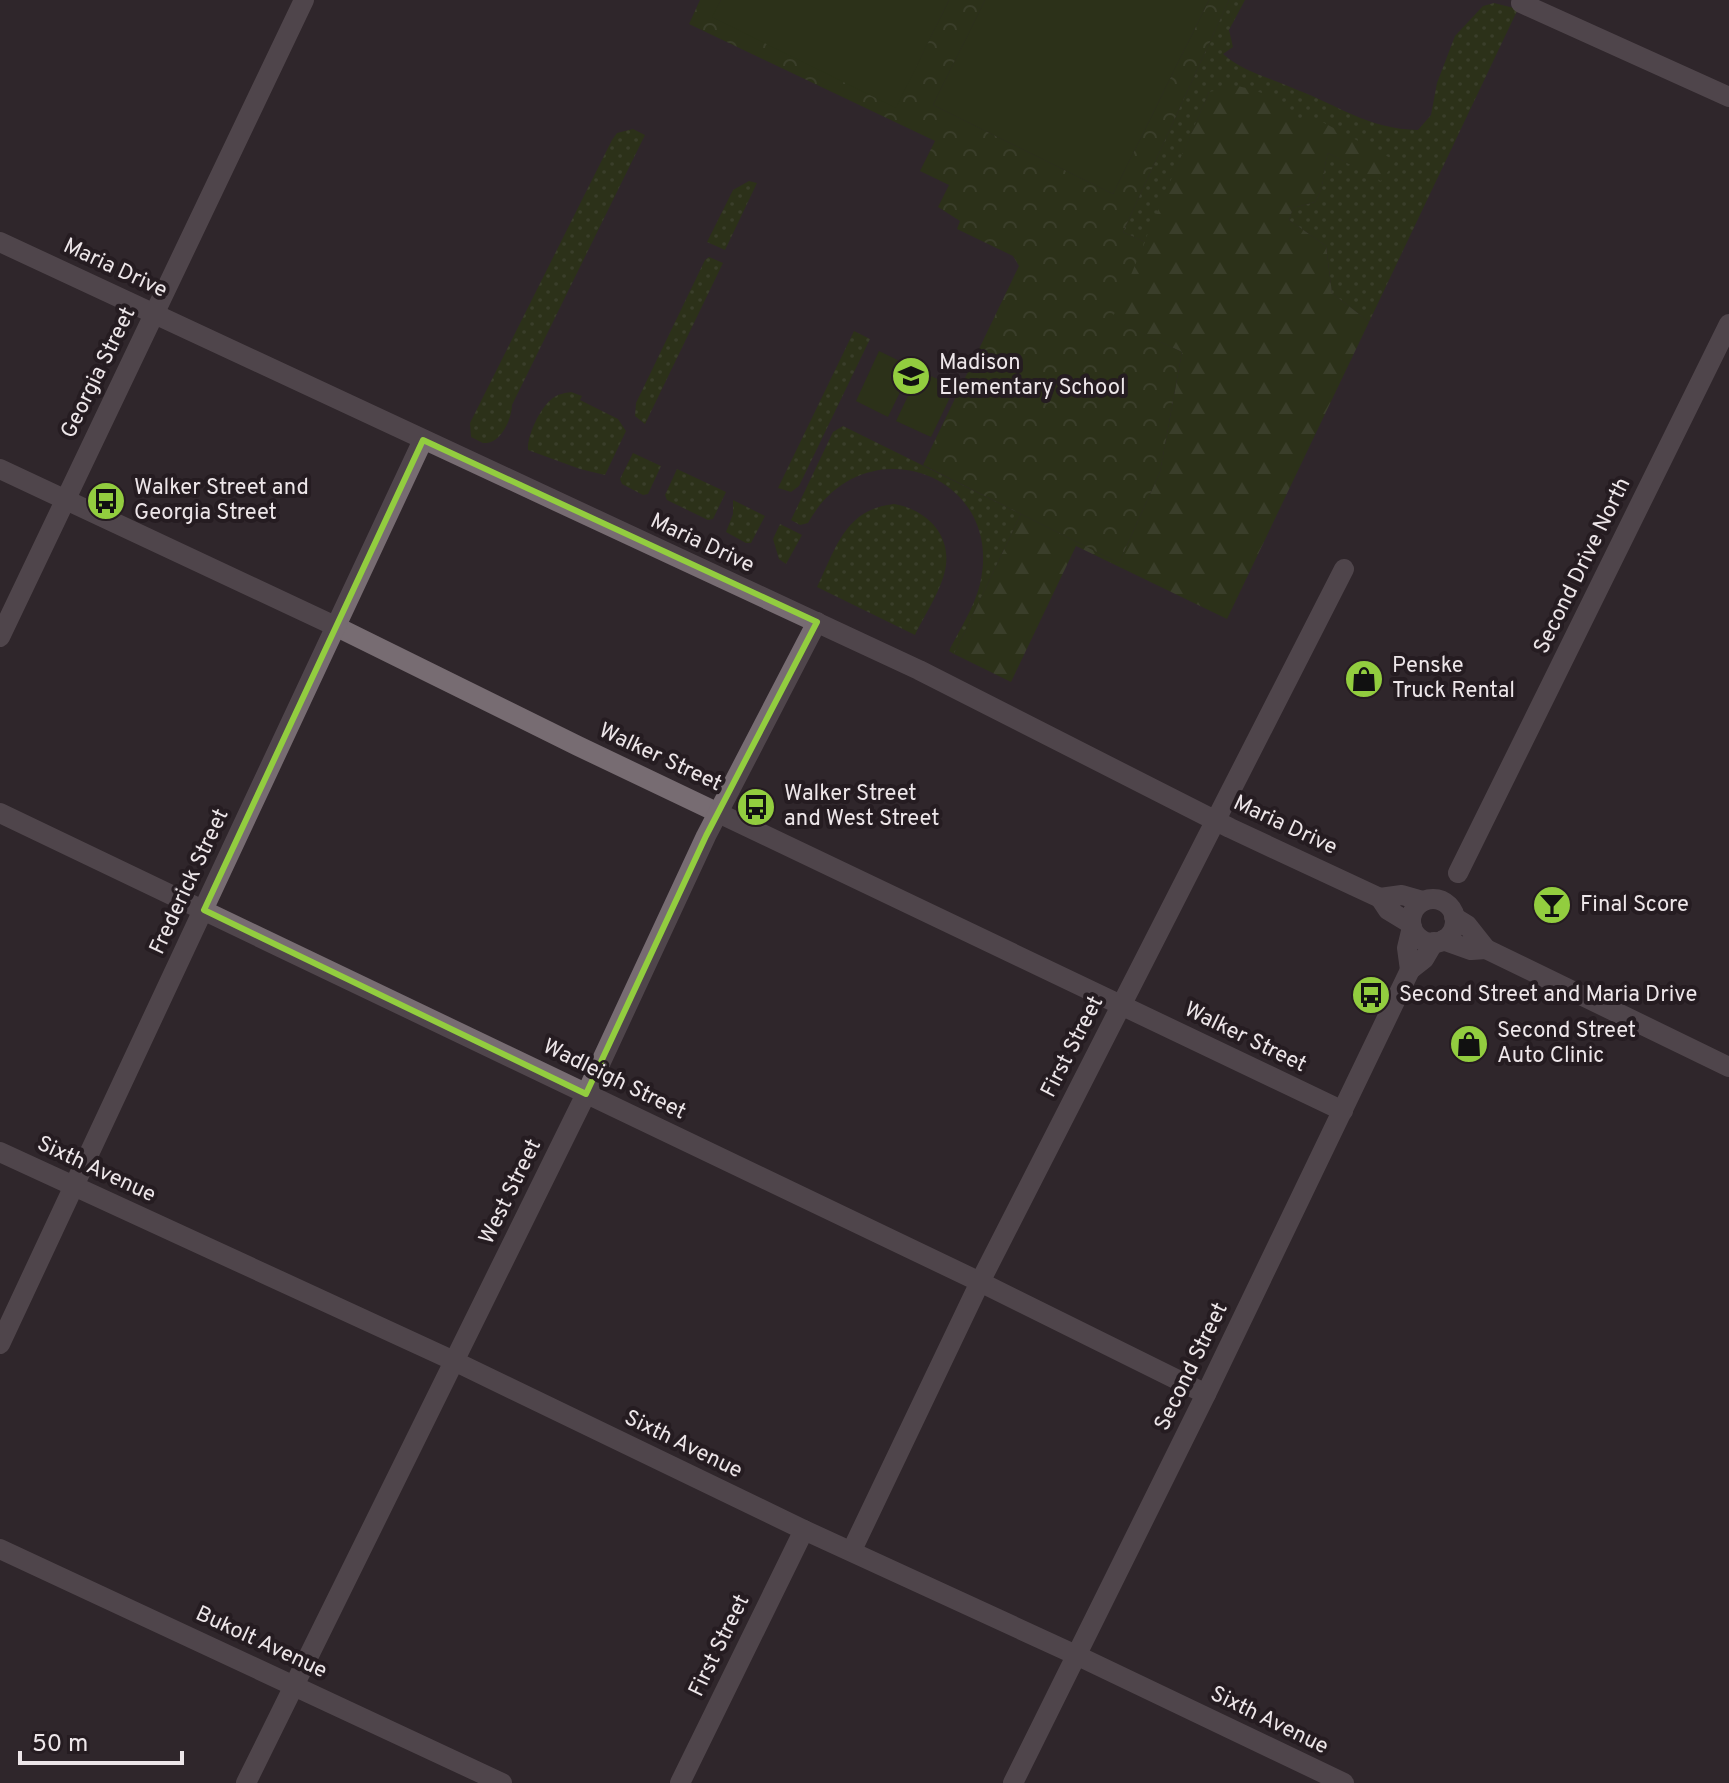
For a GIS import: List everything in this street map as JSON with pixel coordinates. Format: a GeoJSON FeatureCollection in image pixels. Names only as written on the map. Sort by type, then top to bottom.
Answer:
{"type":"FeatureCollection","features":[{"type":"Feature","properties":{"kind":"street","name":"Georgia Street"},"geometry":{"type":"LineString","coordinates":[[0,637],[304,0]]}},
{"type":"Feature","properties":{"kind":"street"},"geometry":{"type":"LineString","coordinates":[[1521,1],[1729,97]]}},
{"type":"Feature","properties":{"kind":"street","name":"Maria Drive"},"geometry":{"type":"LineString","coordinates":[[0,242],[793,614],[817,622],[919,670],[1214,819],[1380,898]]}},
{"type":"Feature","properties":{"kind":"street","name":"Second Drive North"},"geometry":{"type":"LineString","coordinates":[[1458,873],[1729,324]]}},
{"type":"Feature","properties":{"kind":"street","name":"Frederick Street"},"geometry":{"type":"LineString","coordinates":[[0,1344],[423,440]]}},
{"type":"Feature","properties":{"kind":"street","name":"Walker Street"},"geometry":{"type":"LineString","coordinates":[[0,469],[335,626],[518,718],[1343,1111]]}},
{"type":"Feature","properties":{"kind":"street","name":"First Street"},"geometry":{"type":"LineString","coordinates":[[852,1550],[980,1282],[1344,569]]}},
{"type":"Feature","properties":{"kind":"street","name":"West Street"},"geometry":{"type":"LineString","coordinates":[[246,1783],[586,1094],[718,812],[817,622]]}},
{"type":"Feature","properties":{"kind":"street","name":"Wadleigh Street"},"geometry":{"type":"LineString","coordinates":[[0,813],[980,1282],[1206,1394]]}},
{"type":"Feature","properties":{"kind":"street"},"geometry":{"type":"LineString","coordinates":[[1458,873],[1461,888],[1453,914],[1454,928],[1410,970],[1407,948],[1413,910],[1443,881],[1458,873]]}},
{"type":"Feature","properties":{"kind":"street"},"geometry":{"type":"LineString","coordinates":[[1486,949],[1471,950],[1438,941],[1424,941],[1412,926],[1388,910],[1380,898],[1402,895],[1444,902],[1486,949],[1729,1067]]}},
{"type":"Feature","properties":{"kind":"street","name":"Second Street"},"geometry":{"type":"LineString","coordinates":[[1013,1783],[1206,1394],[1410,970]]}},
{"type":"Feature","properties":{"kind":"street","name":"Sixth Avenue"},"geometry":{"type":"LineString","coordinates":[[0,1152],[454,1361],[804,1530],[1344,1783]]}},
{"type":"Feature","properties":{"kind":"street","name":"First Street"},"geometry":{"type":"LineString","coordinates":[[680,1783],[804,1530]]}},
{"type":"Feature","properties":{"kind":"street","name":"Bukolt Avenue"},"geometry":{"type":"LineString","coordinates":[[0,1549],[502,1783]]}},
{"type":"Feature","properties":{"kind":"highlighted area"},"geometry":{"type":"Polygon","coordinates":[[[423,440],[817,622],[706,836],[586,1094],[204,910],[423,440]]]}},
{"type":"Feature","properties":{"kind":"green space"},"geometry":{"type":"Polygon","coordinates":[[[700,0],[721,0],[713,17],[896,107],[949,0],[985,0],[933,105],[1113,194],[1209,0],[1229,0],[1123,232],[1145,242],[1112,319],[1182,352],[1160,472],[1119,563],[923,465],[1019,266],[1013,256],[957,229],[960,221],[938,207],[949,185],[920,171],[935,141],[689,24],[700,0]]]}},
{"type":"Feature","properties":{"kind":"green space"},"geometry":{"type":"Polygon","coordinates":[[[721,0],[949,0],[896,108],[712,17],[721,0]]]}},
{"type":"Feature","properties":{"kind":"green space"},"geometry":{"type":"Polygon","coordinates":[[[985,0],[1209,0],[1113,194],[933,105],[985,0]]]}},
{"type":"Feature","properties":{"kind":"green space"},"geometry":{"type":"Polygon","coordinates":[[[1229,0],[1245,0],[1229,30],[1233,47],[1223,54],[1231,60],[1355,116],[1384,126],[1418,130],[1431,115],[1437,83],[1455,36],[1483,6],[1494,3],[1518,9],[1369,322],[1332,293],[1326,246],[1289,220],[1293,208],[1315,202],[1321,190],[1328,153],[1381,180],[1297,122],[1209,92],[1145,242],[1123,232],[1229,0]]]}},
{"type":"Feature","properties":{"kind":"green space"},"geometry":{"type":"Polygon","coordinates":[[[1238,86],[1272,98],[1297,122],[1309,115],[1396,161],[1381,181],[1328,153],[1315,202],[1293,208],[1289,220],[1326,246],[1332,293],[1369,322],[1227,619],[1076,546],[1011,682],[954,654],[1021,514],[1119,563],[1160,472],[1182,352],[1111,319],[1209,92],[1238,86]]]}},
{"type":"Feature","properties":{"kind":"green space"},"geometry":{"type":"Polygon","coordinates":[[[633,129],[645,135],[512,405],[504,430],[489,442],[483,443],[471,437],[470,423],[612,140],[617,133],[633,129]]]}},
{"type":"Feature","properties":{"kind":"green space"},"geometry":{"type":"Polygon","coordinates":[[[749,181],[757,183],[725,250],[707,242],[733,190],[749,181]]]}},
{"type":"Feature","properties":{"kind":"green space"},"geometry":{"type":"Polygon","coordinates":[[[709,257],[723,263],[645,424],[635,416],[636,403],[709,257]]]}},
{"type":"Feature","properties":{"kind":"green space"},"geometry":{"type":"Polygon","coordinates":[[[854,331],[870,339],[799,486],[791,492],[778,488],[854,331]]]}},
{"type":"Feature","properties":{"kind":"green space"},"geometry":{"type":"Polygon","coordinates":[[[879,351],[912,367],[888,417],[856,401],[879,351]]]}},
{"type":"Feature","properties":{"kind":"green space"},"geometry":{"type":"Polygon","coordinates":[[[920,371],[955,387],[931,437],[896,421],[920,371]]]}},
{"type":"Feature","properties":{"kind":"green space"},"geometry":{"type":"Polygon","coordinates":[[[571,392],[582,396],[580,400],[618,419],[626,431],[605,475],[528,450],[532,430],[543,408],[555,397],[571,392]]]}},
{"type":"Feature","properties":{"kind":"green space"},"geometry":{"type":"Polygon","coordinates":[[[843,426],[1021,514],[954,654],[949,651],[979,588],[982,542],[970,511],[950,488],[923,474],[892,469],[861,475],[832,493],[808,523],[800,525],[791,520],[833,432],[843,426]]]}},
{"type":"Feature","properties":{"kind":"green space"},"geometry":{"type":"Polygon","coordinates":[[[633,453],[661,466],[648,494],[643,495],[622,484],[620,479],[633,453]]]}},
{"type":"Feature","properties":{"kind":"green space"},"geometry":{"type":"Polygon","coordinates":[[[677,469],[726,492],[713,519],[708,520],[667,500],[665,495],[677,469]]]}},
{"type":"Feature","properties":{"kind":"green space"},"geometry":{"type":"Polygon","coordinates":[[[733,500],[765,516],[751,543],[726,532],[733,514],[733,500]]]}},
{"type":"Feature","properties":{"kind":"green space"},"geometry":{"type":"Polygon","coordinates":[[[894,504],[915,511],[933,524],[944,542],[946,553],[941,583],[915,635],[817,587],[837,545],[853,522],[877,507],[894,504]]]}},
{"type":"Feature","properties":{"kind":"green space"},"geometry":{"type":"Polygon","coordinates":[[[780,524],[802,535],[786,564],[779,559],[773,539],[780,524]]]}},
{"type":"Feature","properties":{"kind":"place","name":"Madison Elementary School"},"geometry":{"type":"Point","coordinates":[911,376]}},
{"type":"Feature","properties":{"kind":"place","name":"Walker Street and Georgia Street"},"geometry":{"type":"Point","coordinates":[106,501]}},
{"type":"Feature","properties":{"kind":"place","name":"Penske Truck Rental"},"geometry":{"type":"Point","coordinates":[1364,679]}},
{"type":"Feature","properties":{"kind":"place","name":"Walker Street and West Street"},"geometry":{"type":"Point","coordinates":[756,807]}},
{"type":"Feature","properties":{"kind":"place","name":"Final Score"},"geometry":{"type":"Point","coordinates":[1552,905]}},
{"type":"Feature","properties":{"kind":"place","name":"Second Street and Maria Drive"},"geometry":{"type":"Point","coordinates":[1371,995]}},
{"type":"Feature","properties":{"kind":"place","name":"Second Street Auto Clinic"},"geometry":{"type":"Point","coordinates":[1469,1044]}}]}
